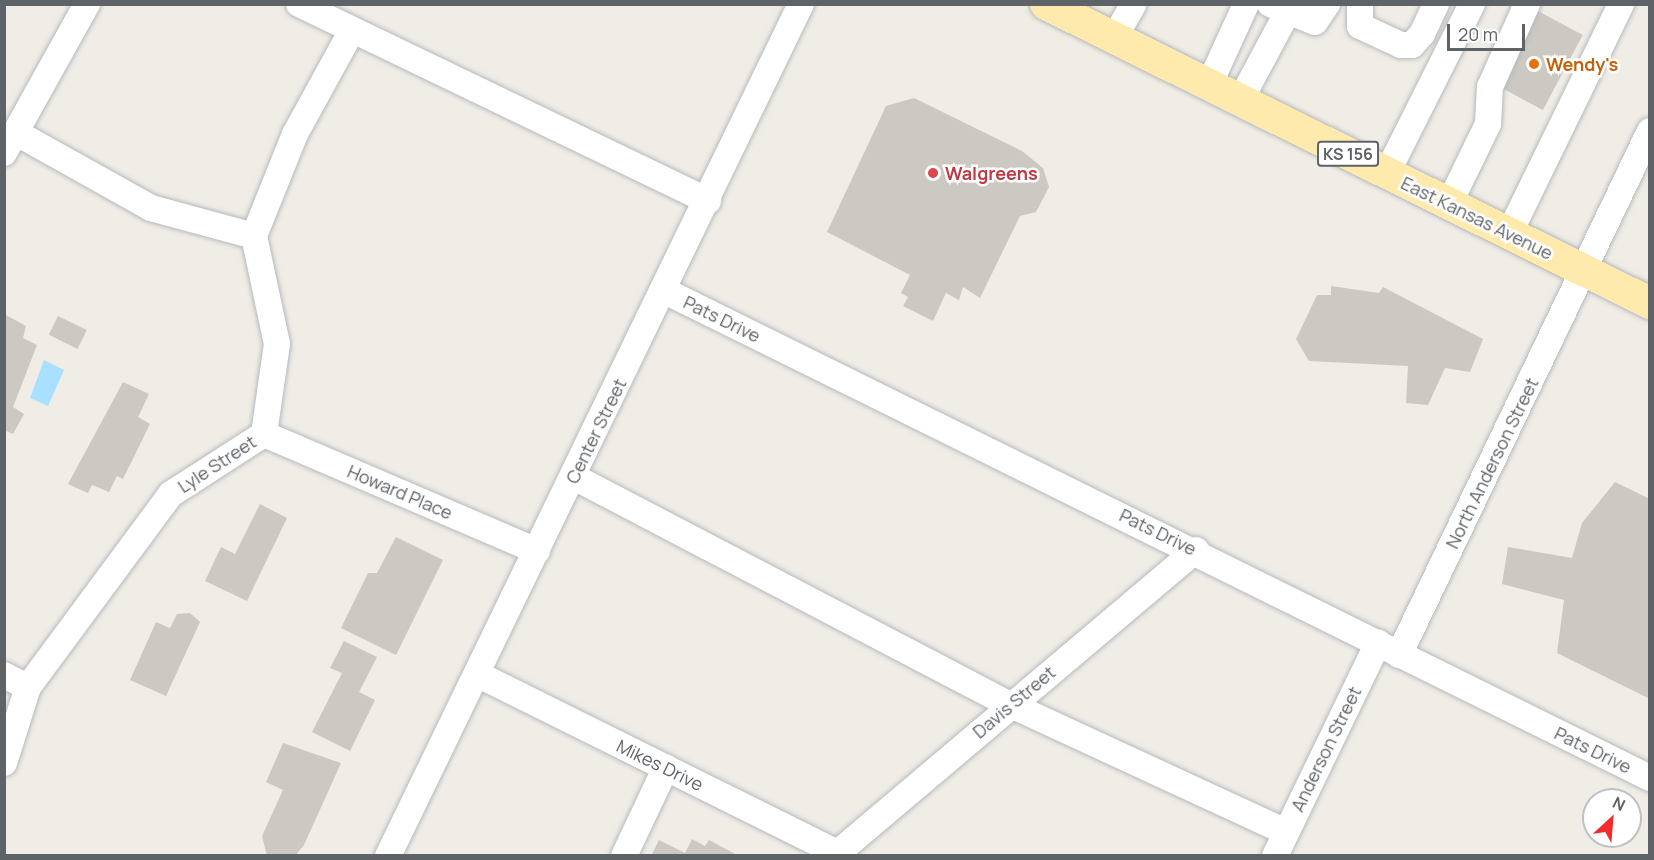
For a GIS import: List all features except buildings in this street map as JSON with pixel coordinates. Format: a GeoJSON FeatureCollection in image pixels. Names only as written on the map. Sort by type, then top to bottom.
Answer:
{"type":"FeatureCollection","features":[{"type":"Feature","properties":{"kind":"main road","name":"East Kansas Avenue"},"geometry":{"type":"LineString","coordinates":[[1046,4],[1650,303]]}},
{"type":"Feature","properties":{"kind":"street"},"geometry":{"type":"LineString","coordinates":[[87,4],[10,142],[151,208],[254,236],[296,134],[351,32]]}},
{"type":"Feature","properties":{"kind":"street"},"geometry":{"type":"LineString","coordinates":[[299,4],[351,32],[708,201]]}},
{"type":"Feature","properties":{"kind":"street","name":"Center Street"},"geometry":{"type":"LineString","coordinates":[[388,855],[665,291],[801,4]]}},
{"type":"Feature","properties":{"kind":"street"},"geometry":{"type":"LineString","coordinates":[[1114,38],[1134,4]]}},
{"type":"Feature","properties":{"kind":"street"},"geometry":{"type":"LineString","coordinates":[[1209,85],[1246,4]]}},
{"type":"Feature","properties":{"kind":"street"},"geometry":{"type":"LineString","coordinates":[[1240,101],[1278,9],[1315,22],[1328,4]]}},
{"type":"Feature","properties":{"kind":"street"},"geometry":{"type":"LineString","coordinates":[[1360,4],[1360,26],[1401,45],[1412,45],[1422,34],[1436,4]]}},
{"type":"Feature","properties":{"kind":"street"},"geometry":{"type":"LineString","coordinates":[[1387,173],[1472,4]]}},
{"type":"Feature","properties":{"kind":"street"},"geometry":{"type":"LineString","coordinates":[[1449,204],[1488,124],[1490,87],[1527,4]]}},
{"type":"Feature","properties":{"kind":"street"},"geometry":{"type":"LineString","coordinates":[[1509,234],[1621,4]]}},
{"type":"Feature","properties":{"kind":"street","name":"North Anderson Street"},"geometry":{"type":"LineString","coordinates":[[1388,649],[1585,271],[1650,131]]}},
{"type":"Feature","properties":{"kind":"street","name":"Lyle Street"},"geometry":{"type":"LineString","coordinates":[[4,763],[28,687],[171,494],[264,434],[277,344],[254,236]]}},
{"type":"Feature","properties":{"kind":"street","name":"Pats Drive"},"geometry":{"type":"LineString","coordinates":[[665,291],[1196,550],[1388,649],[1650,778]]}},
{"type":"Feature","properties":{"kind":"street","name":"Howard Place"},"geometry":{"type":"LineString","coordinates":[[264,434],[537,551]]}},
{"type":"Feature","properties":{"kind":"street"},"geometry":{"type":"LineString","coordinates":[[574,477],[1011,705],[1286,832]]}},
{"type":"Feature","properties":{"kind":"street","name":"Davis Street"},"geometry":{"type":"LineString","coordinates":[[838,854],[1196,550]]}},
{"type":"Feature","properties":{"kind":"street","name":"Anderson Street"},"geometry":{"type":"LineString","coordinates":[[1275,855],[1388,649]]}},
{"type":"Feature","properties":{"kind":"street","name":"Mikes Drive"},"geometry":{"type":"LineString","coordinates":[[477,674],[838,854]]}},
{"type":"Feature","properties":{"kind":"street"},"geometry":{"type":"LineString","coordinates":[[4,675],[28,687]]}},
{"type":"Feature","properties":{"kind":"street"},"geometry":{"type":"LineString","coordinates":[[624,855],[666,767]]}},
{"type":"Feature","properties":{"kind":"water"},"geometry":{"type":"Polygon","coordinates":[[[44,360],[64,370],[48,406],[30,398],[44,360]]]}},
{"type":"Feature","properties":{"kind":"place","name":"Wendy's"},"geometry":{"type":"Point","coordinates":[1534,64]}},
{"type":"Feature","properties":{"kind":"place","name":"Walgreens"},"geometry":{"type":"Point","coordinates":[933,173]}}]}
